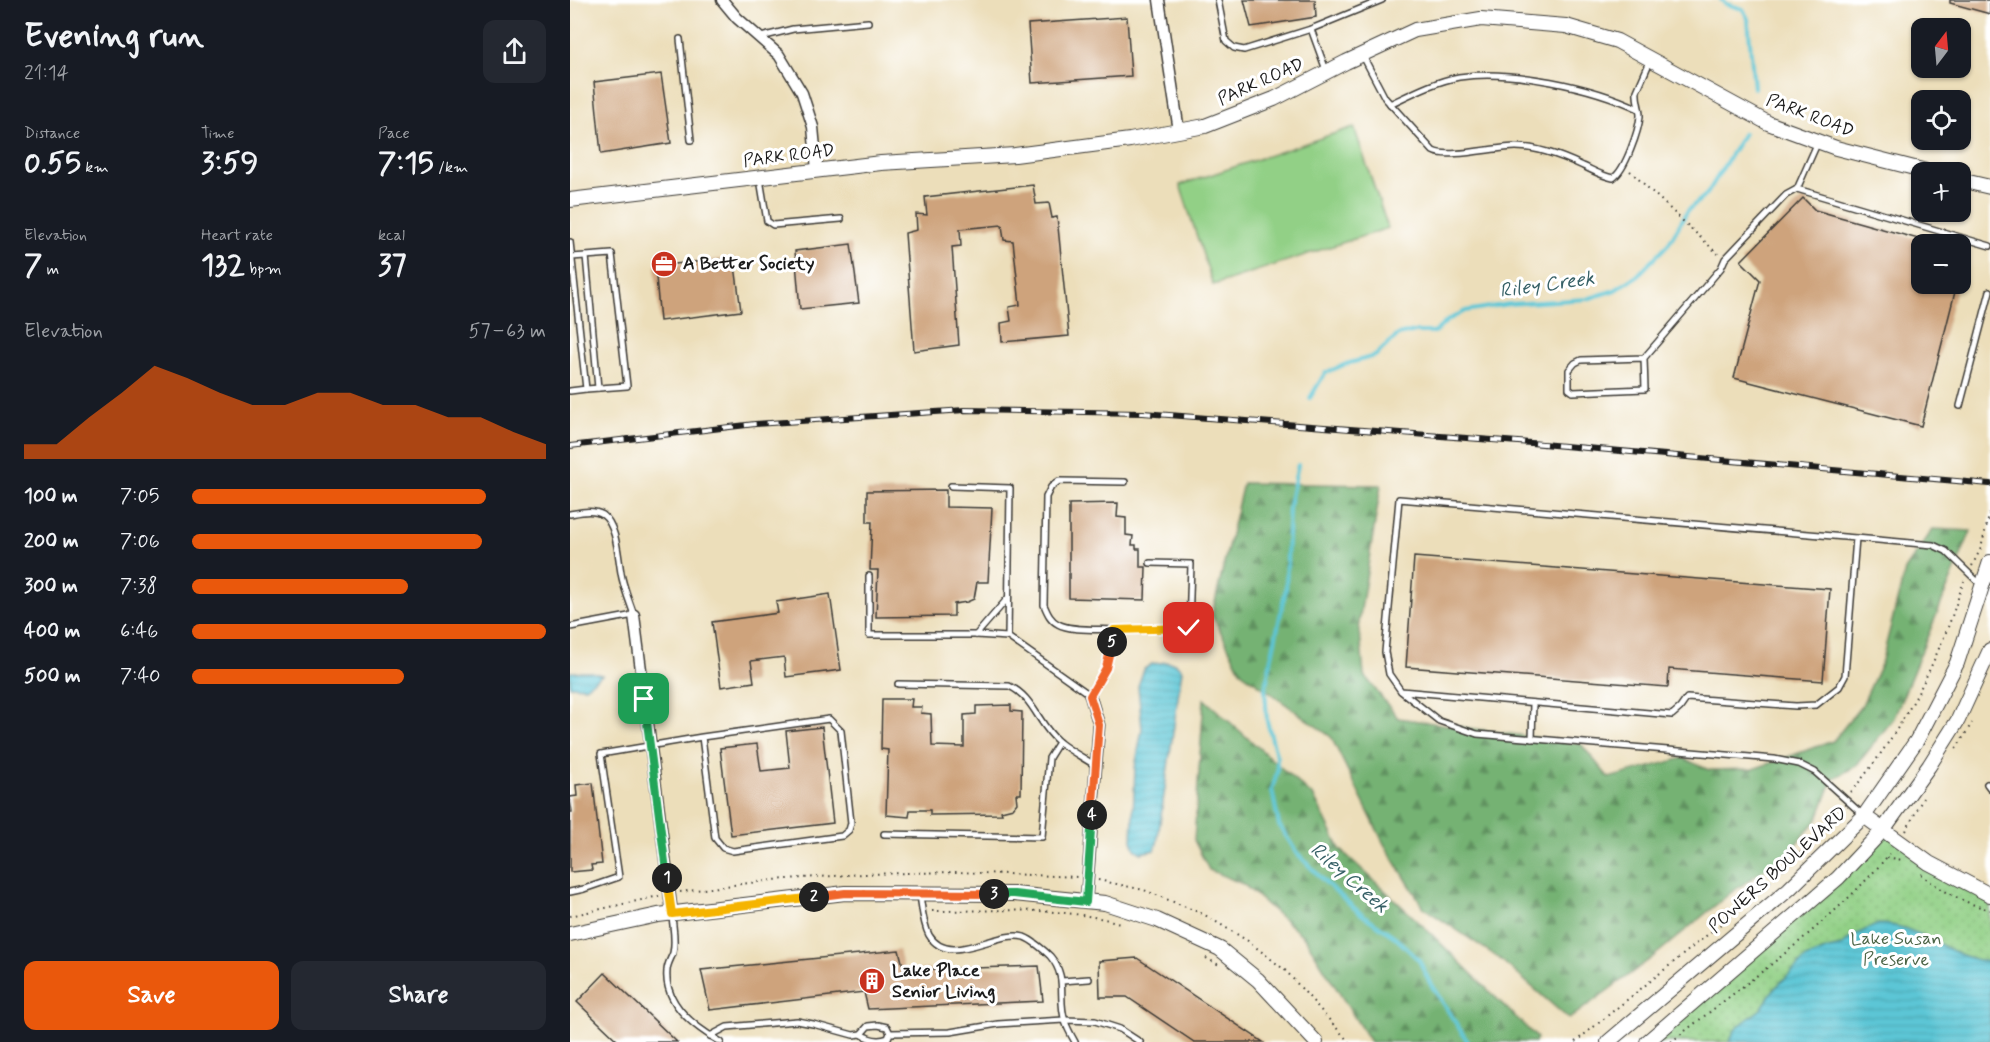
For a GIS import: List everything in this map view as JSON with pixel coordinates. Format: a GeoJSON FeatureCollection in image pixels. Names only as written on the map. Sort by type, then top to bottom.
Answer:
{"type":"FeatureCollection","features":[{"type":"Feature","properties":{"kind":"street"},"geometry":{"type":"LineString","coordinates":[[722,0],[737,18],[778,55],[802,93],[813,127],[817,170]]}},
{"type":"Feature","properties":{"kind":"street"},"geometry":{"type":"LineString","coordinates":[[1159,0],[1179,131]]}},
{"type":"Feature","properties":{"kind":"street","name":"PARK ROAD"},"geometry":{"type":"LineString","coordinates":[[570,200],[882,163],[1015,155],[1130,140],[1205,126],[1274,99],[1415,30],[1481,19],[1566,26],[1617,41],[1768,123],[1818,141],[1911,167]]}},
{"type":"Feature","properties":{"kind":"street"},"geometry":{"type":"LineString","coordinates":[[1971,183],[1990,187]]}},
{"type":"Feature","properties":{"kind":"street","name":"POWERS BOULEVARD"},"geometry":{"type":"LineString","coordinates":[[1608,1042],[1789,889],[1864,816],[1917,740],[1957,663],[1990,562]]}},
{"type":"Feature","properties":{"kind":"street"},"geometry":{"type":"LineString","coordinates":[[634,615],[672,914]]}},
{"type":"Feature","properties":{"kind":"street"},"geometry":{"type":"LineString","coordinates":[[1647,1042],[1838,878],[1883,830],[1929,766],[1958,720],[1990,650]]}},
{"type":"Feature","properties":{"kind":"street"},"geometry":{"type":"LineString","coordinates":[[1086,902],[1099,725],[1090,696]]}},
{"type":"Feature","properties":{"kind":"street"},"geometry":{"type":"LineString","coordinates":[[1864,816],[1929,863],[1990,895]]}},
{"type":"Feature","properties":{"kind":"street"},"geometry":{"type":"LineString","coordinates":[[570,934],[672,914],[845,893],[1014,894],[1105,903],[1158,920],[1220,949],[1258,980],[1316,1042]]}},
{"type":"Feature","properties":{"kind":"lane"},"geometry":{"type":"LineString","coordinates":[[1218,0],[1226,42],[1234,48],[1244,50],[1311,29],[1382,0]]}},
{"type":"Feature","properties":{"kind":"lane"},"geometry":{"type":"LineString","coordinates":[[760,38],[793,28],[868,22]]}},
{"type":"Feature","properties":{"kind":"lane"},"geometry":{"type":"LineString","coordinates":[[1311,29],[1327,72]]}},
{"type":"Feature","properties":{"kind":"lane"},"geometry":{"type":"LineString","coordinates":[[680,39],[691,140]]}},
{"type":"Feature","properties":{"kind":"lane"},"geometry":{"type":"LineString","coordinates":[[1363,54],[1385,98],[1433,151],[1446,154],[1493,148],[1534,149],[1559,156],[1613,178],[1618,175],[1624,165],[1638,128],[1637,91],[1652,59]]}},
{"type":"Feature","properties":{"kind":"lane"},"geometry":{"type":"LineString","coordinates":[[1390,104],[1458,77],[1487,76],[1529,79],[1590,90],[1639,109]]}},
{"type":"Feature","properties":{"kind":"lane"},"geometry":{"type":"LineString","coordinates":[[1644,358],[1581,360],[1569,370],[1569,389],[1573,392],[1645,389],[1644,358],[1721,268],[1725,259],[1786,195],[1797,189],[1818,141]]}},
{"type":"Feature","properties":{"kind":"lane"},"geometry":{"type":"LineString","coordinates":[[760,177],[767,221],[773,225],[841,219]]}},
{"type":"Feature","properties":{"kind":"lane"},"geometry":{"type":"LineString","coordinates":[[1797,189],[1990,246]]}},
{"type":"Feature","properties":{"kind":"lane"},"geometry":{"type":"LineString","coordinates":[[570,242],[585,389]]}},
{"type":"Feature","properties":{"kind":"lane"},"geometry":{"type":"LineString","coordinates":[[570,391],[627,386],[612,254],[572,257]]}},
{"type":"Feature","properties":{"kind":"lane"},"geometry":{"type":"LineString","coordinates":[[586,256],[598,388]]}},
{"type":"Feature","properties":{"kind":"lane"},"geometry":{"type":"LineString","coordinates":[[1960,406],[1990,291]]}},
{"type":"Feature","properties":{"kind":"lane"},"geometry":{"type":"LineString","coordinates":[[1125,482],[1059,481],[1051,487],[1046,496],[1044,605],[1050,617],[1057,624],[1066,627],[1114,630],[1189,628],[1191,564],[1150,563]]}},
{"type":"Feature","properties":{"kind":"lane"},"geometry":{"type":"LineString","coordinates":[[951,486],[1010,488],[1008,637]]}},
{"type":"Feature","properties":{"kind":"lane"},"geometry":{"type":"LineString","coordinates":[[1864,816],[1815,772],[1799,764],[1774,759],[1477,734],[1439,721],[1401,691],[1389,674],[1385,652],[1399,499],[1933,545],[1946,551],[1983,587]]}},
{"type":"Feature","properties":{"kind":"lane"},"geometry":{"type":"LineString","coordinates":[[570,514],[595,512],[609,523],[613,531],[622,578],[634,615],[570,627]]}},
{"type":"Feature","properties":{"kind":"lane"},"geometry":{"type":"LineString","coordinates":[[1401,691],[1672,715],[1687,698],[1796,706],[1816,705],[1839,687],[1845,676],[1856,538]]}},
{"type":"Feature","properties":{"kind":"lane"},"geometry":{"type":"LineString","coordinates":[[869,576],[869,635],[976,634],[1008,637],[1090,696],[1106,668],[1114,630]]}},
{"type":"Feature","properties":{"kind":"lane"},"geometry":{"type":"LineString","coordinates":[[976,634],[1008,598]]}},
{"type":"Feature","properties":{"kind":"lane"},"geometry":{"type":"LineString","coordinates":[[898,684],[1009,686],[1019,690],[1042,723],[1059,742],[1096,766]]}},
{"type":"Feature","properties":{"kind":"lane"},"geometry":{"type":"LineString","coordinates":[[1532,738],[1533,703]]}},
{"type":"Feature","properties":{"kind":"lane"},"geometry":{"type":"LineString","coordinates":[[570,892],[619,877],[601,754],[649,745],[702,737],[829,719],[841,731],[852,823],[849,830],[842,836],[733,851],[723,848],[715,838],[702,737]]}},
{"type":"Feature","properties":{"kind":"lane"},"geometry":{"type":"LineString","coordinates":[[884,834],[1042,837],[1049,758],[1059,742]]}},
{"type":"Feature","properties":{"kind":"lane"},"geometry":{"type":"LineString","coordinates":[[920,894],[929,935],[935,942],[948,948],[964,949],[1008,937],[1024,937],[1050,956],[1060,971],[1064,1020],[1075,1042]]}},
{"type":"Feature","properties":{"kind":"lane"},"geometry":{"type":"LineString","coordinates":[[672,914],[674,939],[673,952],[667,968],[669,991],[683,1015],[721,1042]]}},
{"type":"Feature","properties":{"kind":"lane"},"geometry":{"type":"LineString","coordinates":[[1062,981],[1089,980]]}},
{"type":"Feature","properties":{"kind":"lane"},"geometry":{"type":"LineString","coordinates":[[890,1033],[950,1032],[998,1024],[1064,1020],[1095,1021],[1120,1029],[1140,1042]]}},
{"type":"Feature","properties":{"kind":"lane"},"geometry":{"type":"LineString","coordinates":[[710,1036],[726,1027],[797,1022],[853,1035],[861,1034],[870,1040],[885,1040],[890,1033]]}},
{"type":"Feature","properties":{"kind":"lane"},"geometry":{"type":"LineString","coordinates":[[861,1034],[868,1026],[878,1025],[887,1027],[890,1033]]}},
{"type":"Feature","properties":{"kind":"path"},"geometry":{"type":"LineString","coordinates":[[1624,165],[1714,251]]}},
{"type":"Feature","properties":{"kind":"path"},"geometry":{"type":"LineString","coordinates":[[1575,1042],[1760,891],[1826,829],[1901,723],[1926,677],[1968,573],[1981,548],[1990,512]]}},
{"type":"Feature","properties":{"kind":"path"},"geometry":{"type":"LineString","coordinates":[[1887,857],[1907,864]]}},
{"type":"Feature","properties":{"kind":"path"},"geometry":{"type":"LineString","coordinates":[[1914,868],[1936,887],[1990,910]]}},
{"type":"Feature","properties":{"kind":"path"},"geometry":{"type":"LineString","coordinates":[[923,910],[1051,912],[1105,918],[1125,924]]}},
{"type":"Feature","properties":{"kind":"path"},"geometry":{"type":"LineString","coordinates":[[1199,954],[1226,970]]}},
{"type":"Feature","properties":{"kind":"green space"},"geometry":{"type":"Polygon","coordinates":[[[1354,127],[1388,228],[1213,285],[1180,185],[1354,127]]]}},
{"type":"Feature","properties":{"kind":"green space"},"geometry":{"type":"Polygon","coordinates":[[[1243,483],[1381,485],[1359,622],[1364,675],[1398,718],[1581,744],[1609,778],[1683,758],[1709,770],[1753,769],[1833,741],[1862,705],[1881,664],[1905,570],[1933,529],[1971,531],[1894,718],[1856,766],[1833,779],[1817,820],[1789,852],[1728,895],[1653,957],[1569,1019],[1500,959],[1424,908],[1384,844],[1331,737],[1241,672],[1212,615],[1243,483]]]}},
{"type":"Feature","properties":{"kind":"green space"},"geometry":{"type":"Polygon","coordinates":[[[1204,699],[1314,797],[1340,849],[1421,924],[1537,1038],[1535,1042],[1370,1042],[1305,938],[1243,884],[1209,870],[1194,840],[1204,699]]]}},
{"type":"Feature","properties":{"kind":"green space","name":"Lake Susan Preserve"},"geometry":{"type":"Polygon","coordinates":[[[1883,830],[1990,895],[1990,1042],[1647,1042],[1883,830]]]}},
{"type":"Feature","properties":{"kind":"water"},"geometry":{"type":"Polygon","coordinates":[[[1175,663],[1182,670],[1157,844],[1155,850],[1141,853],[1135,849],[1132,841],[1135,768],[1142,729],[1138,686],[1144,669],[1152,664],[1175,663]]]}},
{"type":"Feature","properties":{"kind":"water"},"geometry":{"type":"Polygon","coordinates":[[[570,672],[591,672],[602,675],[585,687],[570,686],[570,672]]]}},
{"type":"Feature","properties":{"kind":"water"},"geometry":{"type":"Polygon","coordinates":[[[1878,924],[1908,929],[1961,954],[1990,962],[1990,1042],[1729,1042],[1736,1028],[1761,1009],[1775,988],[1806,958],[1842,946],[1852,936],[1878,924]]]}},
{"type":"Feature","properties":{"kind":"building"},"geometry":{"type":"Polygon","coordinates":[[[1244,0],[1315,0],[1316,17],[1251,27],[1244,0]]]}},
{"type":"Feature","properties":{"kind":"building"},"geometry":{"type":"Polygon","coordinates":[[[1950,0],[1990,0],[1990,14],[1950,3],[1950,0]]]}},
{"type":"Feature","properties":{"kind":"building"},"geometry":{"type":"Polygon","coordinates":[[[1127,17],[1131,76],[1032,83],[1028,24],[1127,17]]]}},
{"type":"Feature","properties":{"kind":"building"},"geometry":{"type":"Polygon","coordinates":[[[661,74],[671,143],[601,154],[594,82],[661,74]]]}},
{"type":"Feature","properties":{"kind":"building"},"geometry":{"type":"Polygon","coordinates":[[[1033,185],[1036,204],[1049,203],[1052,218],[1057,217],[1069,336],[1002,342],[1001,323],[1011,321],[1009,307],[1020,305],[1013,241],[1004,240],[1002,225],[960,229],[961,246],[952,247],[959,345],[914,351],[905,233],[917,230],[916,214],[927,215],[925,197],[1033,185]]]}},
{"type":"Feature","properties":{"kind":"building"},"geometry":{"type":"Polygon","coordinates":[[[1803,198],[1815,210],[1911,237],[1911,294],[1954,294],[1921,426],[1734,378],[1760,280],[1741,261],[1803,198]]]}},
{"type":"Feature","properties":{"kind":"building"},"geometry":{"type":"Polygon","coordinates":[[[851,244],[859,303],[800,309],[795,251],[851,244]]]}},
{"type":"Feature","properties":{"kind":"building"},"geometry":{"type":"Polygon","coordinates":[[[734,258],[741,311],[660,321],[655,266],[734,258]]]}},
{"type":"Feature","properties":{"kind":"building"},"geometry":{"type":"Polygon","coordinates":[[[946,490],[946,507],[992,508],[988,582],[977,582],[974,599],[954,604],[954,616],[876,617],[878,570],[870,570],[872,522],[867,522],[867,491],[946,490]]]}},
{"type":"Feature","properties":{"kind":"building"},"geometry":{"type":"Polygon","coordinates":[[[1118,503],[1117,517],[1126,518],[1126,535],[1133,536],[1132,545],[1140,549],[1140,567],[1146,567],[1145,600],[1069,598],[1069,504],[1118,503]]]}},
{"type":"Feature","properties":{"kind":"building"},"geometry":{"type":"Polygon","coordinates":[[[1414,557],[1830,589],[1823,681],[1669,669],[1668,687],[1406,667],[1414,557]]]}},
{"type":"Feature","properties":{"kind":"building"},"geometry":{"type":"Polygon","coordinates":[[[830,594],[841,670],[786,677],[784,657],[751,661],[754,682],[721,687],[712,622],[778,613],[776,602],[830,594]]]}},
{"type":"Feature","properties":{"kind":"building"},"geometry":{"type":"Polygon","coordinates":[[[882,699],[912,699],[911,707],[922,707],[921,713],[931,714],[932,746],[964,747],[964,715],[976,714],[976,706],[1011,705],[1011,711],[1022,712],[1021,794],[1016,794],[1017,803],[1013,808],[1001,811],[1002,814],[930,815],[930,810],[910,810],[909,817],[886,815],[888,750],[881,749],[882,699]]]}},
{"type":"Feature","properties":{"kind":"building"},"geometry":{"type":"Polygon","coordinates":[[[822,727],[833,823],[731,835],[720,748],[757,744],[761,771],[790,768],[786,731],[822,727]]]}},
{"type":"Feature","properties":{"kind":"building"},"geometry":{"type":"Polygon","coordinates":[[[593,783],[602,864],[591,865],[592,870],[570,872],[570,812],[572,812],[570,797],[577,796],[576,785],[593,783]]]}},
{"type":"Feature","properties":{"kind":"building","name":"Lake Place Senior Living"},"geometry":{"type":"Polygon","coordinates":[[[899,950],[904,970],[1039,966],[1043,1001],[868,1009],[864,992],[710,1010],[701,970],[899,950]]]}},
{"type":"Feature","properties":{"kind":"building"},"geometry":{"type":"Polygon","coordinates":[[[1137,958],[1263,1042],[1194,1042],[1127,997],[1100,997],[1099,961],[1137,958]]]}},
{"type":"Feature","properties":{"kind":"building"},"geometry":{"type":"Polygon","coordinates":[[[605,973],[677,1042],[619,1042],[577,1002],[605,973]]]}},
{"type":"Feature","properties":{"kind":"waterway","name":"Riley Creek"},"geometry":{"type":"LineString","coordinates":[[1721,0],[1726,4],[1743,9],[1748,19],[1754,88]]}},
{"type":"Feature","properties":{"kind":"waterway","name":"Riley Creek"},"geometry":{"type":"LineString","coordinates":[[1310,398],[1325,373],[1375,356],[1398,335],[1411,332],[1435,332],[1448,320],[1465,311],[1509,304],[1587,299],[1615,290],[1637,276],[1669,243],[1688,210],[1707,194],[1744,133]]}},
{"type":"Feature","properties":{"kind":"waterway","name":"Riley Creek"},"geometry":{"type":"LineString","coordinates":[[1298,465],[1289,506],[1286,588],[1265,689],[1267,721],[1277,758],[1277,772],[1272,790],[1279,825],[1297,853],[1326,883],[1360,913],[1395,937],[1419,960],[1430,983],[1468,1042]]}},
{"type":"Feature","properties":{"kind":"railway"},"geometry":{"type":"LineString","coordinates":[[570,446],[755,424],[965,410],[1143,413],[1531,443],[1990,484]]}},
{"type":"Feature","properties":{"kind":"place","name":"A Better Society"},"geometry":{"type":"Point","coordinates":[664,264]}},
{"type":"Feature","properties":{"kind":"place","name":"Lake Place Senior Living"},"geometry":{"type":"Point","coordinates":[872,981]}},
{"type":"Feature","properties":{"kind":"route"},"geometry":{"type":"LineString","coordinates":[[644,699],[672,914],[845,893],[1014,894],[1086,902],[1099,725],[1090,696],[1106,668],[1114,630],[1189,628]]}}]}
